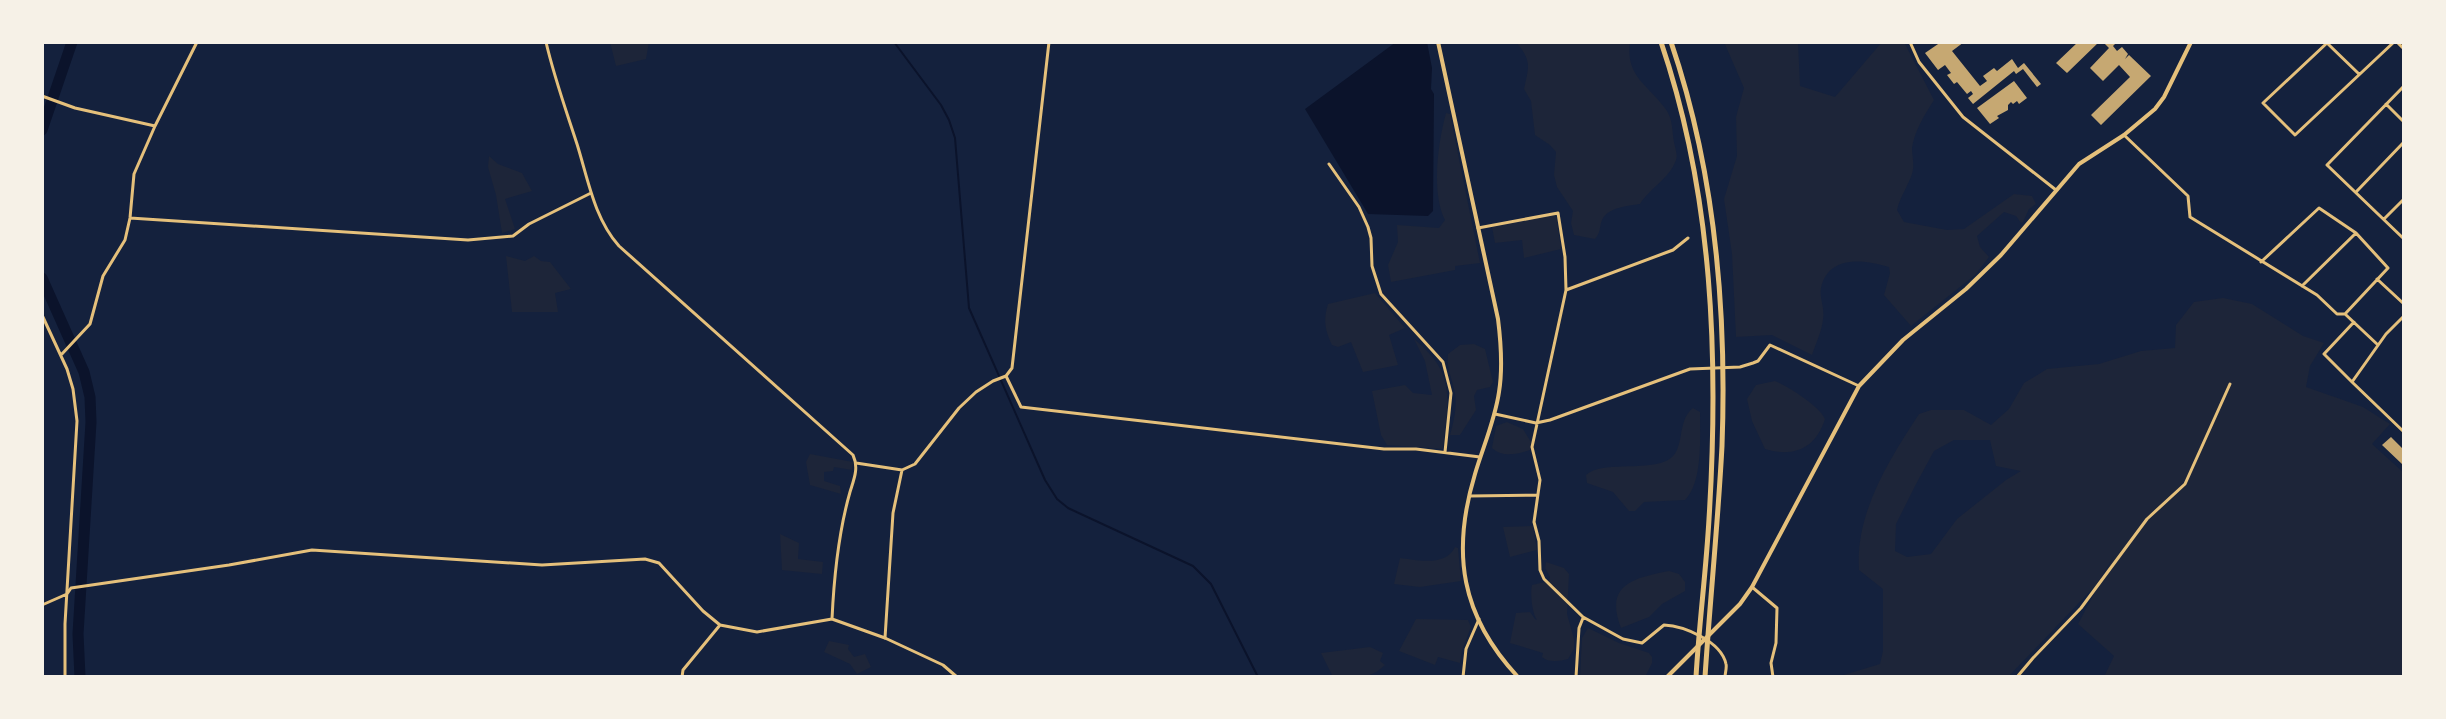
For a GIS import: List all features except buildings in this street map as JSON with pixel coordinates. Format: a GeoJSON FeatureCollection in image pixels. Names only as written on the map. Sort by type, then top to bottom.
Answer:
{"type":"FeatureCollection","features":[{"type":"Feature","properties":{"kind":"highway"},"geometry":{"type":"LineString","coordinates":[[1661,42],[1689,140],[1709,283],[1713,442],[1696,677]]}},
{"type":"Feature","properties":{"kind":"highway"},"geometry":{"type":"LineString","coordinates":[[1671,42],[1699,137],[1719,283],[1722,443],[1705,677]]}},
{"type":"Feature","properties":{"kind":"main road"},"geometry":{"type":"LineString","coordinates":[[1438,42],[1501,341],[1501,375],[1494,414],[1469,496],[1462,559],[1468,590],[1479,619],[1494,647],[1518,677]]}},
{"type":"Feature","properties":{"kind":"main road"},"geometry":{"type":"LineString","coordinates":[[1668,677],[1740,604],[1752,587],[1859,386],[1903,340],[1966,289],[2001,255],[2079,164],[2143,121],[2164,97],[2191,42]]}},
{"type":"Feature","properties":{"kind":"street"},"geometry":{"type":"LineString","coordinates":[[61,355],[90,324],[103,276],[125,240],[134,174],[197,42]]}},
{"type":"Feature","properties":{"kind":"street"},"geometry":{"type":"LineString","coordinates":[[546,42],[591,193],[609,234],[853,455],[856,474],[839,533],[832,619]]}},
{"type":"Feature","properties":{"kind":"street"},"geometry":{"type":"LineString","coordinates":[[856,463],[902,470],[915,464],[959,408],[976,392],[1005,377],[1012,368],[1049,42]]}},
{"type":"Feature","properties":{"kind":"street"},"geometry":{"type":"LineString","coordinates":[[1910,42],[1919,62],[1963,117],[2056,190]]}},
{"type":"Feature","properties":{"kind":"street"},"geometry":{"type":"LineString","coordinates":[[2359,74],[2327,42],[2263,103],[2295,135],[2396,42],[2404,49]]}},
{"type":"Feature","properties":{"kind":"street"},"geometry":{"type":"LineString","coordinates":[[2404,86],[2327,165],[2404,239]]}},
{"type":"Feature","properties":{"kind":"street"},"geometry":{"type":"LineString","coordinates":[[43,97],[75,108],[155,126]]}},
{"type":"Feature","properties":{"kind":"street"},"geometry":{"type":"LineString","coordinates":[[2386,104],[2404,122]]}},
{"type":"Feature","properties":{"kind":"street"},"geometry":{"type":"LineString","coordinates":[[2124,135],[2188,196],[2190,217],[2317,295],[2337,314],[2345,314],[2378,345]]}},
{"type":"Feature","properties":{"kind":"street"},"geometry":{"type":"LineString","coordinates":[[2356,192],[2404,142]]}},
{"type":"Feature","properties":{"kind":"street"},"geometry":{"type":"LineString","coordinates":[[1329,164],[1359,207],[1368,227],[1372,266],[1381,294],[1443,362],[1451,393],[1445,452]]}},
{"type":"Feature","properties":{"kind":"street"},"geometry":{"type":"LineString","coordinates":[[130,218],[468,240],[513,236],[529,224],[591,193]]}},
{"type":"Feature","properties":{"kind":"street"},"geometry":{"type":"LineString","coordinates":[[2384,219],[2404,199]]}},
{"type":"Feature","properties":{"kind":"street"},"geometry":{"type":"LineString","coordinates":[[2261,262],[2319,208],[2356,233],[2388,268],[2345,314]]}},
{"type":"Feature","properties":{"kind":"street"},"geometry":{"type":"LineString","coordinates":[[1478,228],[1558,213],[1565,257],[1566,290],[1532,447],[1540,480],[1534,522],[1544,579],[1583,617],[1635,643],[1647,640],[1664,625],[1679,625],[1693,631],[1726,662],[1725,677]]}},
{"type":"Feature","properties":{"kind":"street"},"geometry":{"type":"LineString","coordinates":[[2302,286],[2356,233]]}},
{"type":"Feature","properties":{"kind":"street"},"geometry":{"type":"LineString","coordinates":[[1566,290],[1673,250],[1688,238]]}},
{"type":"Feature","properties":{"kind":"street"},"geometry":{"type":"LineString","coordinates":[[2377,279],[2404,304]]}},
{"type":"Feature","properties":{"kind":"street"},"geometry":{"type":"LineString","coordinates":[[42,315],[73,389],[77,421],[65,677]]}},
{"type":"Feature","properties":{"kind":"street"},"geometry":{"type":"LineString","coordinates":[[2352,382],[2378,345],[2404,316]]}},
{"type":"Feature","properties":{"kind":"street"},"geometry":{"type":"LineString","coordinates":[[2354,322],[2324,354],[2404,432]]}},
{"type":"Feature","properties":{"kind":"street"},"geometry":{"type":"LineString","coordinates":[[1494,414],[1536,423],[1550,420],[1690,369],[1740,367],[1758,361],[1770,345],[1859,386]]}},
{"type":"Feature","properties":{"kind":"street"},"geometry":{"type":"LineString","coordinates":[[1005,377],[1021,407],[1481,457]]}},
{"type":"Feature","properties":{"kind":"street"},"geometry":{"type":"LineString","coordinates":[[2017,677],[2081,608],[2141,525],[2185,484],[2230,384]]}},
{"type":"Feature","properties":{"kind":"street"},"geometry":{"type":"LineString","coordinates":[[885,638],[893,513],[902,470]]}},
{"type":"Feature","properties":{"kind":"street"},"geometry":{"type":"LineString","coordinates":[[1469,496],[1538,495]]}},
{"type":"Feature","properties":{"kind":"street"},"geometry":{"type":"LineString","coordinates":[[42,605],[67,594],[71,588],[312,550],[542,565],[645,559],[659,563],[720,625],[757,632],[832,619],[885,638],[943,665],[957,677]]}},
{"type":"Feature","properties":{"kind":"street"},"geometry":{"type":"LineString","coordinates":[[1752,587],[1777,608],[1776,643],[1771,663],[1773,677]]}},
{"type":"Feature","properties":{"kind":"street"},"geometry":{"type":"LineString","coordinates":[[1576,677],[1579,628],[1583,617]]}},
{"type":"Feature","properties":{"kind":"street"},"geometry":{"type":"LineString","coordinates":[[1463,677],[1466,649],[1479,619]]}},
{"type":"Feature","properties":{"kind":"street"},"geometry":{"type":"LineString","coordinates":[[682,677],[683,670],[720,625]]}},
{"type":"Feature","properties":{"kind":"shaded area"},"geometry":{"type":"Polygon","coordinates":[[[610,42],[649,42],[646,59],[616,66],[610,42]]]}},
{"type":"Feature","properties":{"kind":"shaded area"},"geometry":{"type":"Polygon","coordinates":[[[1396,42],[1427,42],[1432,68],[1433,211],[1428,216],[1368,214],[1305,109],[1396,42]]]}},
{"type":"Feature","properties":{"kind":"shaded area"},"geometry":{"type":"Polygon","coordinates":[[[1516,42],[1630,42],[1629,54],[1635,73],[1669,115],[1677,154],[1673,166],[1640,204],[1609,212],[1602,220],[1595,239],[1574,235],[1571,223],[1573,211],[1557,187],[1554,175],[1556,152],[1535,135],[1531,101],[1524,89],[1528,64],[1516,42]]]}},
{"type":"Feature","properties":{"kind":"shaded area"},"geometry":{"type":"Polygon","coordinates":[[[1724,42],[1798,42],[1800,86],[1835,97],[1882,42],[1904,42],[1934,100],[1913,142],[1913,170],[1897,210],[1904,222],[1947,230],[1964,229],[2014,194],[2032,196],[2036,204],[2029,209],[2023,222],[2004,212],[1977,236],[1980,247],[1989,257],[1975,275],[1911,326],[1884,295],[1889,267],[1858,261],[1839,265],[1825,277],[1821,288],[1822,324],[1812,355],[1772,335],[1736,337],[1732,254],[1724,199],[1737,156],[1736,117],[1744,88],[1724,42]]]}},
{"type":"Feature","properties":{"kind":"shaded area"},"geometry":{"type":"Polygon","coordinates":[[[1446,113],[1450,114],[1480,263],[1391,282],[1388,265],[1398,242],[1397,225],[1439,228],[1445,220],[1437,182],[1438,152],[1446,113]]]}},
{"type":"Feature","properties":{"kind":"shaded area"},"geometry":{"type":"Polygon","coordinates":[[[489,156],[498,164],[522,173],[532,191],[505,199],[515,229],[502,233],[488,167],[489,156]]]}},
{"type":"Feature","properties":{"kind":"shaded area"},"geometry":{"type":"Polygon","coordinates":[[[1556,215],[1561,249],[1524,258],[1522,240],[1495,243],[1492,227],[1556,215]]]}},
{"type":"Feature","properties":{"kind":"shaded area"},"geometry":{"type":"Polygon","coordinates":[[[506,256],[525,261],[534,256],[550,262],[571,289],[555,293],[558,312],[512,312],[506,256]]]}},
{"type":"Feature","properties":{"kind":"shaded area"},"geometry":{"type":"Polygon","coordinates":[[[1375,293],[1405,328],[1389,335],[1398,365],[1363,372],[1351,342],[1338,347],[1332,345],[1326,330],[1326,315],[1328,304],[1375,293]]]}},
{"type":"Feature","properties":{"kind":"shaded area"},"geometry":{"type":"Polygon","coordinates":[[[2223,298],[2252,304],[2303,336],[2324,343],[2310,366],[2306,387],[2363,407],[2390,424],[2372,444],[2404,473],[2404,677],[2104,677],[2114,656],[2078,624],[2114,556],[2097,584],[2008,677],[1837,677],[1880,664],[1883,651],[1883,589],[1859,570],[1862,528],[1876,488],[1919,414],[1931,410],[1964,410],[1991,425],[2009,409],[2024,383],[2047,369],[2099,364],[2141,351],[2175,348],[2176,325],[2194,302],[2223,298]],[[1954,440],[1934,451],[1896,524],[1895,551],[1907,557],[1931,554],[1957,519],[2021,471],[1996,466],[1990,440],[1954,440]]]}},
{"type":"Feature","properties":{"kind":"shaded area"},"geometry":{"type":"Polygon","coordinates":[[[1414,339],[1428,352],[1443,376],[1447,401],[1443,449],[1387,445],[1381,435],[1372,391],[1405,385],[1413,393],[1432,395],[1425,361],[1414,339]]]}},
{"type":"Feature","properties":{"kind":"shaded area"},"geometry":{"type":"Polygon","coordinates":[[[1474,344],[1485,349],[1493,382],[1490,387],[1477,390],[1474,396],[1476,410],[1460,435],[1450,435],[1456,399],[1448,354],[1460,345],[1474,344]]]}},
{"type":"Feature","properties":{"kind":"shaded area"},"geometry":{"type":"Polygon","coordinates":[[[1775,381],[1810,403],[1825,419],[1810,444],[1794,451],[1765,449],[1752,421],[1747,399],[1756,385],[1775,381]]]}},
{"type":"Feature","properties":{"kind":"shaded area"},"geometry":{"type":"Polygon","coordinates":[[[1693,408],[1700,412],[1698,471],[1685,500],[1644,502],[1635,511],[1629,511],[1613,492],[1587,483],[1586,475],[1602,468],[1657,464],[1672,457],[1677,451],[1684,421],[1693,408]]]}},
{"type":"Feature","properties":{"kind":"shaded area"},"geometry":{"type":"Polygon","coordinates":[[[1507,422],[1523,429],[1531,442],[1530,450],[1505,454],[1492,448],[1496,426],[1507,422]]]}},
{"type":"Feature","properties":{"kind":"shaded area"},"geometry":{"type":"Polygon","coordinates":[[[810,454],[853,462],[852,470],[834,467],[833,471],[824,472],[824,481],[840,486],[841,494],[810,485],[806,462],[810,454]]]}},
{"type":"Feature","properties":{"kind":"shaded area"},"geometry":{"type":"Polygon","coordinates":[[[1533,526],[1537,550],[1510,557],[1503,527],[1533,526]]]}},
{"type":"Feature","properties":{"kind":"shaded area"},"geometry":{"type":"Polygon","coordinates":[[[780,534],[799,543],[798,559],[823,562],[822,574],[782,570],[780,534]]]}},
{"type":"Feature","properties":{"kind":"shaded area"},"geometry":{"type":"Polygon","coordinates":[[[1455,547],[1458,548],[1461,581],[1420,587],[1394,584],[1400,558],[1438,560],[1455,547]]]}},
{"type":"Feature","properties":{"kind":"shaded area"},"geometry":{"type":"Polygon","coordinates":[[[1546,562],[1564,568],[1569,574],[1567,614],[1574,649],[1568,659],[1548,660],[1542,657],[1543,653],[1510,643],[1516,613],[1530,612],[1537,620],[1531,589],[1532,585],[1549,581],[1546,562]]]}},
{"type":"Feature","properties":{"kind":"shaded area"},"geometry":{"type":"Polygon","coordinates":[[[1669,571],[1679,574],[1685,582],[1685,591],[1662,604],[1649,617],[1621,628],[1616,602],[1619,592],[1634,581],[1669,571]]]}},
{"type":"Feature","properties":{"kind":"shaded area"},"geometry":{"type":"Polygon","coordinates":[[[1416,619],[1468,620],[1471,627],[1460,663],[1438,657],[1435,665],[1399,651],[1416,619]]]}},
{"type":"Feature","properties":{"kind":"shaded area"},"geometry":{"type":"Polygon","coordinates":[[[1588,628],[1649,653],[1652,663],[1645,677],[1580,677],[1582,638],[1588,628]]]}},
{"type":"Feature","properties":{"kind":"shaded area"},"geometry":{"type":"Polygon","coordinates":[[[829,641],[849,645],[848,649],[854,657],[865,654],[871,667],[857,674],[850,664],[824,652],[829,641]]]}},
{"type":"Feature","properties":{"kind":"shaded area"},"geometry":{"type":"Polygon","coordinates":[[[1370,647],[1383,653],[1380,661],[1385,665],[1373,674],[1361,677],[1333,677],[1321,653],[1370,647]]]}},
{"type":"Feature","properties":{"kind":"waterway"},"geometry":{"type":"LineString","coordinates":[[42,130],[72,42]]}},
{"type":"Feature","properties":{"kind":"waterway"},"geometry":{"type":"LineString","coordinates":[[894,42],[949,120],[955,138],[969,308],[1045,480],[1057,499],[1068,508],[1193,566],[1211,584],[1258,677]]}},
{"type":"Feature","properties":{"kind":"waterway"},"geometry":{"type":"LineString","coordinates":[[42,278],[84,372],[90,397],[78,634],[80,677]]}}]}
